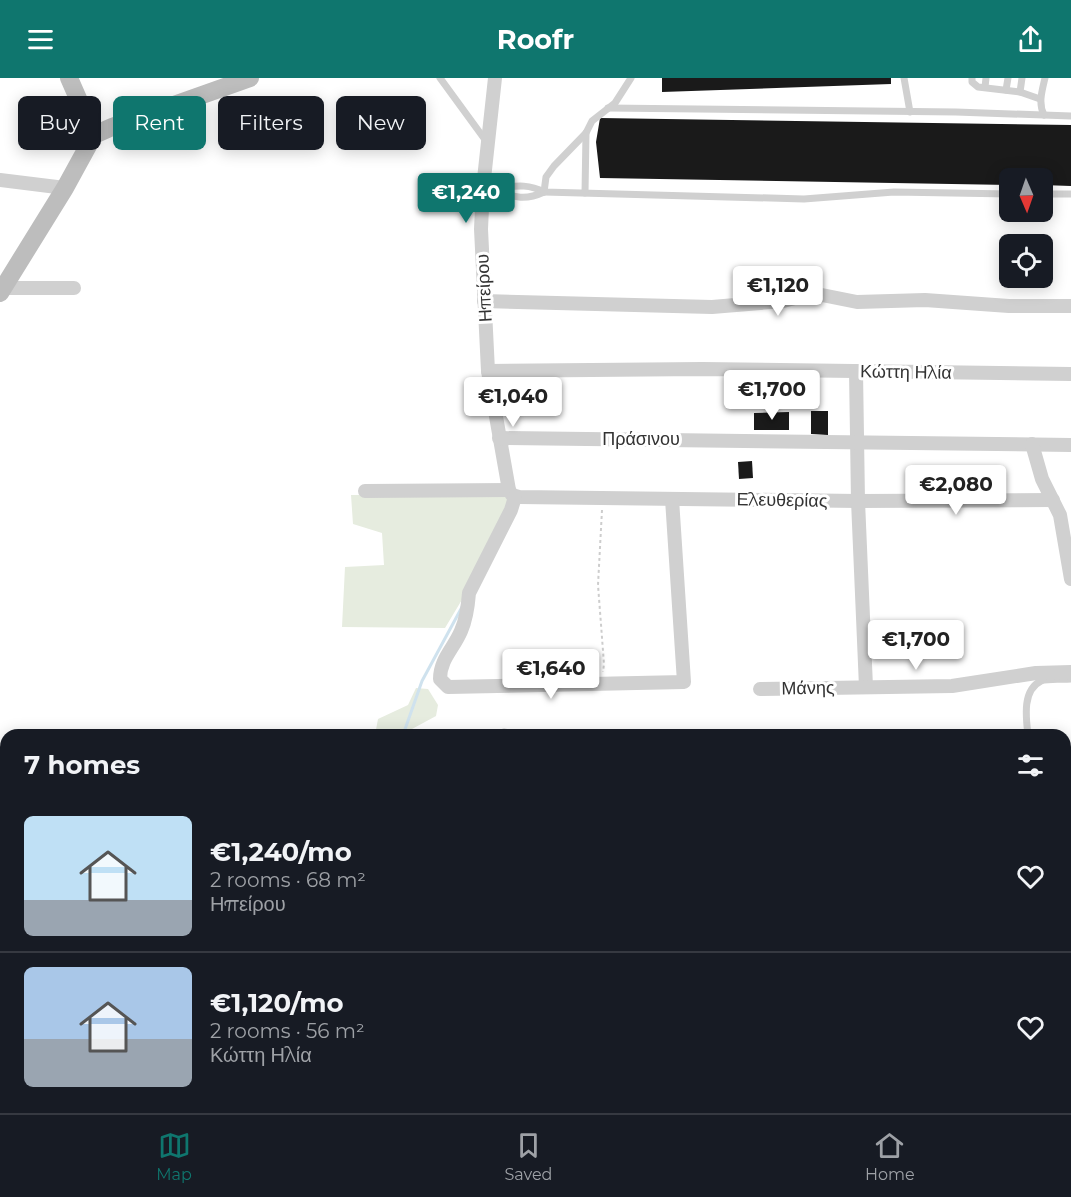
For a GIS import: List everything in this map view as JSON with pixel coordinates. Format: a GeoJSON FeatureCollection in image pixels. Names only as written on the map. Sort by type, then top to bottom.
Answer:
{"type":"FeatureCollection","features":[{"type":"Feature","properties":{"kind":"street"},"geometry":{"type":"LineString","coordinates":[[69,78],[77,96]]}},
{"type":"Feature","properties":{"kind":"street"},"geometry":{"type":"LineString","coordinates":[[101,132],[217,84],[250,78]]}},
{"type":"Feature","properties":{"kind":"street","name":"Ηπείρου"},"geometry":{"type":"LineString","coordinates":[[495,78],[487,142],[481,228],[488,371],[499,438],[512,494]]}},
{"type":"Feature","properties":{"kind":"street"},"geometry":{"type":"LineString","coordinates":[[1,290],[65,188],[86,150]]}},
{"type":"Feature","properties":{"kind":"street"},"geometry":{"type":"LineString","coordinates":[[0,180],[65,188]]}},
{"type":"Feature","properties":{"kind":"street"},"geometry":{"type":"LineString","coordinates":[[1,290],[74,288]]}},
{"type":"Feature","properties":{"kind":"street"},"geometry":{"type":"LineString","coordinates":[[484,301],[712,307],[822,295],[857,302],[925,300],[1010,306],[1071,306]]}},
{"type":"Feature","properties":{"kind":"street","name":"Κώττη Ηλία"},"geometry":{"type":"LineString","coordinates":[[488,371],[702,369],[1071,374]]}},
{"type":"Feature","properties":{"kind":"street"},"geometry":{"type":"LineString","coordinates":[[856,371],[858,501],[866,687]]}},
{"type":"Feature","properties":{"kind":"street","name":"Πράσινου"},"geometry":{"type":"LineString","coordinates":[[499,438],[1071,445]]}},
{"type":"Feature","properties":{"kind":"street"},"geometry":{"type":"LineString","coordinates":[[1032,444],[1042,479],[1060,515],[1071,579]]}},
{"type":"Feature","properties":{"kind":"street","name":"Ελευθερίας"},"geometry":{"type":"LineString","coordinates":[[365,491],[672,499],[1053,500]]}},
{"type":"Feature","properties":{"kind":"street"},"geometry":{"type":"LineString","coordinates":[[512,494],[511,510],[470,593],[461,631],[440,670],[440,679],[447,687],[684,682],[672,499]]}},
{"type":"Feature","properties":{"kind":"street","name":"Μάνης"},"geometry":{"type":"LineString","coordinates":[[760,689],[966,685],[1036,673],[1071,672]]}},
{"type":"Feature","properties":{"kind":"lane"},"geometry":{"type":"LineString","coordinates":[[440,78],[487,142]]}},
{"type":"Feature","properties":{"kind":"lane"},"geometry":{"type":"LineString","coordinates":[[544,192],[546,177],[586,133],[592,121],[615,103],[631,78]]}},
{"type":"Feature","properties":{"kind":"lane"},"geometry":{"type":"LineString","coordinates":[[904,78],[910,112]]}},
{"type":"Feature","properties":{"kind":"lane"},"geometry":{"type":"LineString","coordinates":[[972,78],[975,85],[1020,92],[1040,99]]}},
{"type":"Feature","properties":{"kind":"lane"},"geometry":{"type":"LineString","coordinates":[[985,87],[986,78]]}},
{"type":"Feature","properties":{"kind":"lane"},"geometry":{"type":"LineString","coordinates":[[1006,90],[1008,78]]}},
{"type":"Feature","properties":{"kind":"lane"},"geometry":{"type":"LineString","coordinates":[[1020,92],[1023,78]]}},
{"type":"Feature","properties":{"kind":"lane"},"geometry":{"type":"LineString","coordinates":[[1044,115],[1040,108],[1040,99],[1045,78]]}},
{"type":"Feature","properties":{"kind":"lane"},"geometry":{"type":"LineString","coordinates":[[609,108],[1071,116]]}},
{"type":"Feature","properties":{"kind":"lane"},"geometry":{"type":"LineString","coordinates":[[585,193],[586,133]]}},
{"type":"Feature","properties":{"kind":"lane"},"geometry":{"type":"LineString","coordinates":[[483,188],[498,189],[527,185],[544,192],[804,199],[894,192],[999,194]]}},
{"type":"Feature","properties":{"kind":"lane"},"geometry":{"type":"LineString","coordinates":[[498,189],[509,196],[518,198],[532,197],[544,192]]}},
{"type":"Feature","properties":{"kind":"lane"},"geometry":{"type":"LineString","coordinates":[[1053,194],[1071,194]]}},
{"type":"Feature","properties":{"kind":"lane"},"geometry":{"type":"LineString","coordinates":[[1028,729],[1028,700],[1031,688],[1043,680],[1071,679]]}},
{"type":"Feature","properties":{"kind":"path"},"geometry":{"type":"LineString","coordinates":[[601,684],[604,664],[598,585],[600,528],[604,498]]}},
{"type":"Feature","properties":{"kind":"shaded area"},"geometry":{"type":"Polygon","coordinates":[[[505,494],[511,505],[466,593],[445,628],[342,627],[345,567],[384,565],[382,533],[353,524],[351,495],[505,494]]]}},
{"type":"Feature","properties":{"kind":"shaded area"},"geometry":{"type":"Polygon","coordinates":[[[416,688],[428,689],[438,705],[436,716],[412,729],[376,729],[378,719],[408,705],[416,688]]]}},
{"type":"Feature","properties":{"kind":"building"},"geometry":{"type":"Polygon","coordinates":[[[662,78],[891,78],[891,84],[662,92],[662,78]]]}},
{"type":"Feature","properties":{"kind":"building"},"geometry":{"type":"Polygon","coordinates":[[[600,118],[1071,125],[1071,186],[1053,185],[1053,168],[999,168],[999,185],[600,178],[596,142],[600,118]]]}},
{"type":"Feature","properties":{"kind":"building"},"geometry":{"type":"Polygon","coordinates":[[[811,411],[828,411],[828,435],[811,434],[811,411]]]}},
{"type":"Feature","properties":{"kind":"building"},"geometry":{"type":"Polygon","coordinates":[[[789,412],[789,430],[754,430],[754,413],[789,412]]]}},
{"type":"Feature","properties":{"kind":"building"},"geometry":{"type":"Polygon","coordinates":[[[752,461],[753,478],[739,479],[738,462],[752,461]]]}},
{"type":"Feature","properties":{"kind":"waterway"},"geometry":{"type":"LineString","coordinates":[[405,729],[422,681],[462,607]]}}]}
